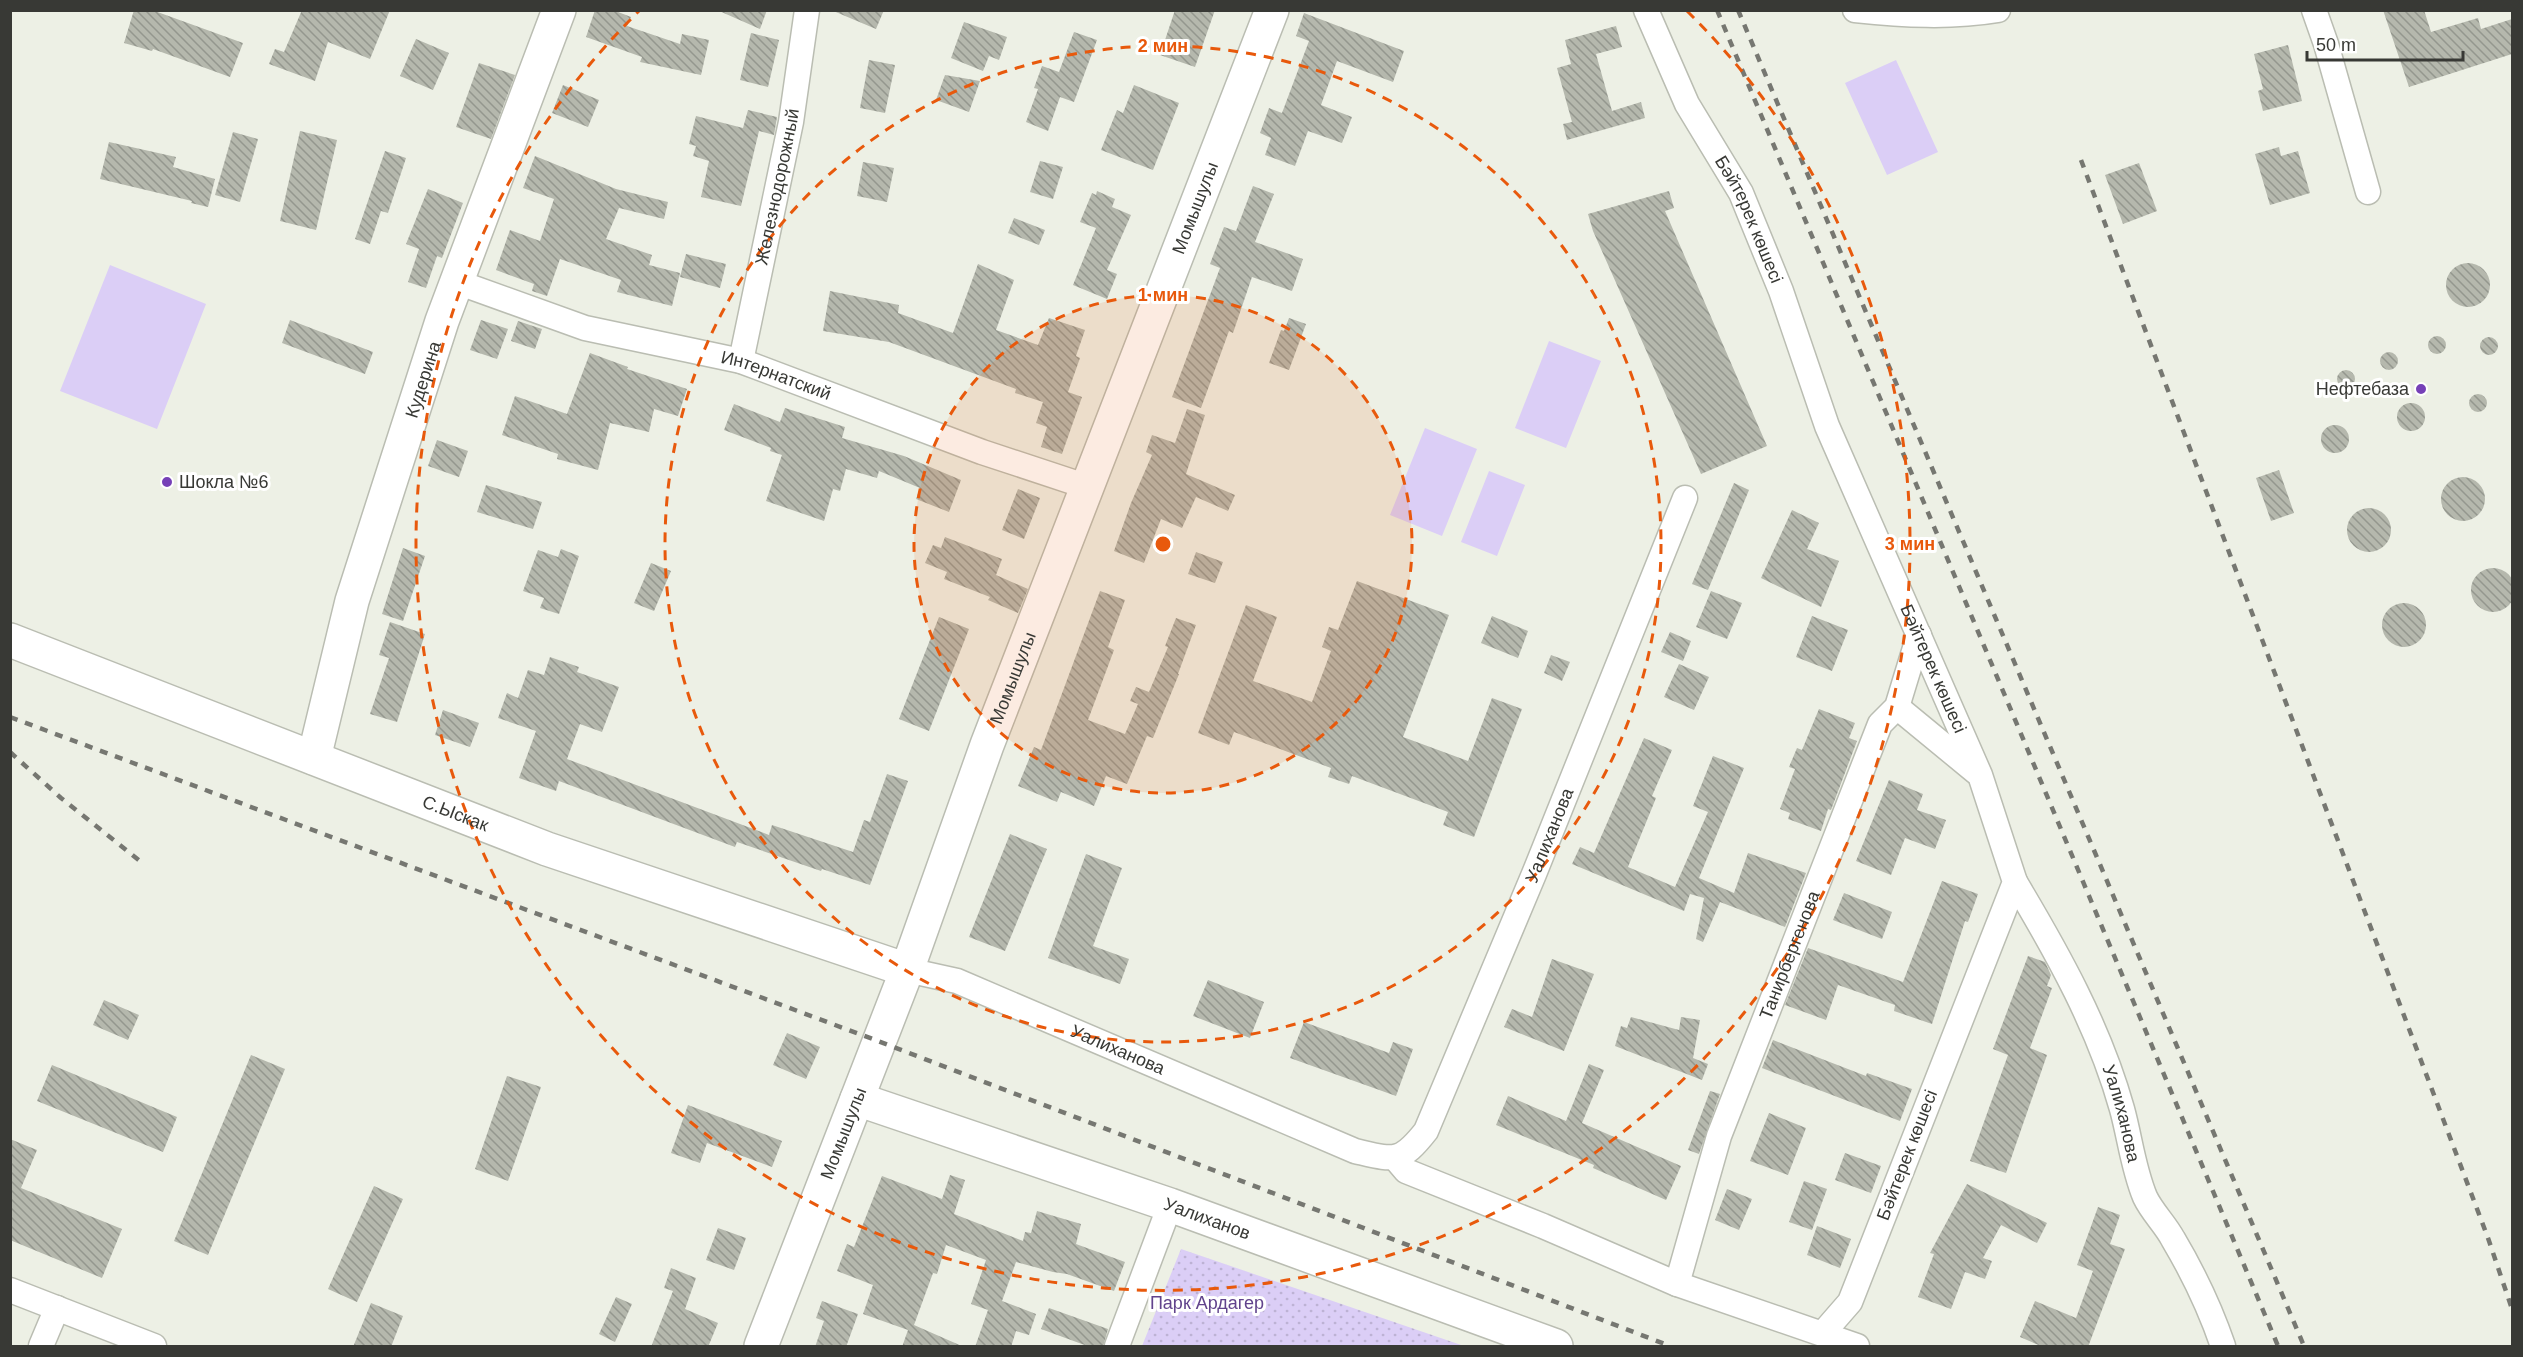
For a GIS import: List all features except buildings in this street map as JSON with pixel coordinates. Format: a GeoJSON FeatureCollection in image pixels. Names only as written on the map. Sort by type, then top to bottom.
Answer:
{"type":"FeatureCollection","features":[{"type":"Feature","properties":{"kind":"street","name":"Кудерина"},"geometry":{"type":"LineString","coordinates":[[314,758],[352,601],[457,282],[559,10]]}},
{"type":"Feature","properties":{"kind":"street","name":"Железнодорожный"},"geometry":{"type":"LineString","coordinates":[[741,361],[791,122],[807,10]]}},
{"type":"Feature","properties":{"kind":"street","name":"Момышулы"},"geometry":{"type":"LineString","coordinates":[[761,1347],[907,970],[987,745],[1272,10]]}},
{"type":"Feature","properties":{"kind":"street","name":"Бәйтерек көшесі"},"geometry":{"type":"LineString","coordinates":[[1646,10],[1687,104],[1740,194],[1781,291],[1827,426],[1980,776],[2015,882],[1850,1302],[1823,1333]]}},
{"type":"Feature","properties":{"kind":"street"},"geometry":{"type":"LineString","coordinates":[[1855,10],[1906,15],[1972,15],[1998,10]]}},
{"type":"Feature","properties":{"kind":"street"},"geometry":{"type":"LineString","coordinates":[[2314,10],[2368,192]]}},
{"type":"Feature","properties":{"kind":"street","name":"Интернатский"},"geometry":{"type":"LineString","coordinates":[[457,282],[585,328],[741,361],[982,452],[1088,487]]}},
{"type":"Feature","properties":{"kind":"street","name":"Уалиханова"},"geometry":{"type":"LineString","coordinates":[[907,970],[957,981],[1355,1151],[1395,1158],[1411,1150],[1426,1131],[1534,874],[1685,498]]}},
{"type":"Feature","properties":{"kind":"street","name":"Танирбергенова"},"geometry":{"type":"LineString","coordinates":[[1677,1284],[1719,1136],[1881,724],[1897,707],[1919,635]]}},
{"type":"Feature","properties":{"kind":"street","name":"С.Ыскак"},"geometry":{"type":"LineString","coordinates":[[10,640],[547,849],[907,970]]}},
{"type":"Feature","properties":{"kind":"street"},"geometry":{"type":"LineString","coordinates":[[1897,707],[1980,776]]}},
{"type":"Feature","properties":{"kind":"street","name":"Уалиханова"},"geometry":{"type":"LineString","coordinates":[[2015,882],[2082,999],[2122,1109],[2131,1155],[2146,1199],[2173,1238],[2223,1347]]}},
{"type":"Feature","properties":{"kind":"street","name":"Уалиханов"},"geometry":{"type":"LineString","coordinates":[[857,1099],[1170,1205],[1556,1347]]}},
{"type":"Feature","properties":{"kind":"street","name":"Уалиханова"},"geometry":{"type":"LineString","coordinates":[[1395,1158],[1406,1171],[1543,1226],[1677,1284],[1823,1333],[1857,1347]]}},
{"type":"Feature","properties":{"kind":"street"},"geometry":{"type":"LineString","coordinates":[[1117,1347],[1170,1205]]}},
{"type":"Feature","properties":{"kind":"street"},"geometry":{"type":"LineString","coordinates":[[10,1290],[154,1347]]}},
{"type":"Feature","properties":{"kind":"street"},"geometry":{"type":"LineString","coordinates":[[41,1347],[57,1308]]}},
{"type":"Feature","properties":{"kind":"green space"},"geometry":{"type":"Polygon","coordinates":[[[1896,60],[1938,152],[1887,175],[1845,83],[1896,60]]]}},
{"type":"Feature","properties":{"kind":"green space"},"geometry":{"type":"Polygon","coordinates":[[[110,265],[206,304],[157,429],[60,391],[110,265]]]}},
{"type":"Feature","properties":{"kind":"green space"},"geometry":{"type":"Polygon","coordinates":[[[1549,341],[1601,361],[1566,448],[1515,428],[1549,341]]]}},
{"type":"Feature","properties":{"kind":"green space"},"geometry":{"type":"Polygon","coordinates":[[[1425,428],[1477,449],[1442,536],[1390,515],[1425,428]]]}},
{"type":"Feature","properties":{"kind":"green space"},"geometry":{"type":"Polygon","coordinates":[[[1489,471],[1525,485],[1497,556],[1461,542],[1489,471]]]}},
{"type":"Feature","properties":{"kind":"green space","name":"Парк Ардагер"},"geometry":{"type":"Polygon","coordinates":[[[1181,1249],[1464,1346],[1142,1346],[1181,1249]]]}},
{"type":"Feature","properties":{"kind":"railway"},"geometry":{"type":"LineString","coordinates":[[1717,10],[2278,1346]]}},
{"type":"Feature","properties":{"kind":"railway"},"geometry":{"type":"LineString","coordinates":[[1738,10],[2304,1346]]}},
{"type":"Feature","properties":{"kind":"railway"},"geometry":{"type":"LineString","coordinates":[[2081,160],[2488,1238],[2512,1309]]}},
{"type":"Feature","properties":{"kind":"railway"},"geometry":{"type":"LineString","coordinates":[[10,717],[878,1041],[1670,1346]]}},
{"type":"Feature","properties":{"kind":"railway"},"geometry":{"type":"LineString","coordinates":[[10,752],[61,798],[140,861]]}},
{"type":"Feature","properties":{"kind":"place","name":"Нефтебаза"},"geometry":{"type":"Point","coordinates":[2421,389]}},
{"type":"Feature","properties":{"kind":"place","name":"Шокла №6"},"geometry":{"type":"Point","coordinates":[167,482]}}]}
